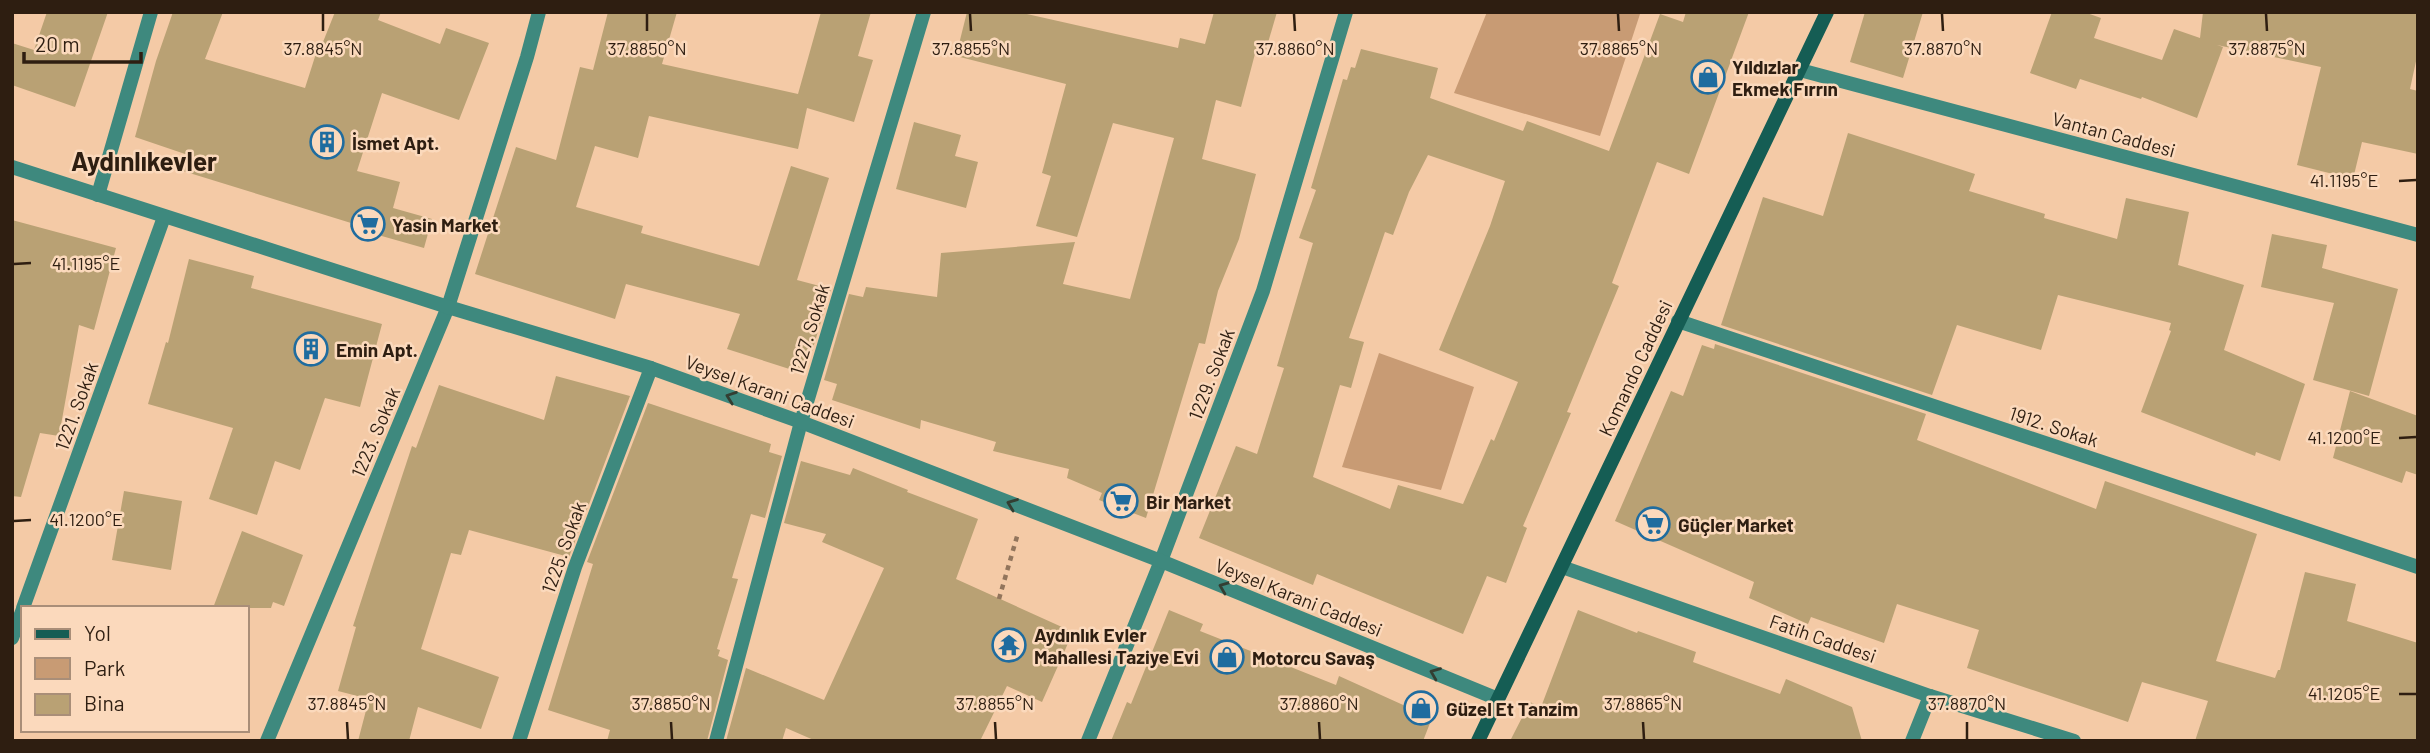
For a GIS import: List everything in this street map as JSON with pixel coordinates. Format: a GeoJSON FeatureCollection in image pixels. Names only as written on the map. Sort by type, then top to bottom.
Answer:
{"type":"FeatureCollection","features":[{"type":"Feature","properties":{"kind":"main road","name":"Komando Caddesi"},"geometry":{"type":"LineString","coordinates":[[1478,741],[1826,12]]}},
{"type":"Feature","properties":{"kind":"street"},"geometry":{"type":"LineString","coordinates":[[98,195],[151,12]]}},
{"type":"Feature","properties":{"kind":"street","name":"1223. Sokak"},"geometry":{"type":"LineString","coordinates":[[267,741],[448,307],[539,12]]}},
{"type":"Feature","properties":{"kind":"street","name":"1227. Sokak"},"geometry":{"type":"LineString","coordinates":[[716,741],[801,422],[924,12]]}},
{"type":"Feature","properties":{"kind":"street","name":"1229. Sokak"},"geometry":{"type":"LineString","coordinates":[[1088,741],[1161,561],[1263,291],[1346,12]]}},
{"type":"Feature","properties":{"kind":"street","name":"Vantan Caddesi"},"geometry":{"type":"LineString","coordinates":[[1800,70],[2418,235]]}},
{"type":"Feature","properties":{"kind":"street","name":"Veysel Karani Caddesi"},"geometry":{"type":"LineString","coordinates":[[12,167],[448,307],[650,368],[801,422],[1161,561],[1498,699]]}},
{"type":"Feature","properties":{"kind":"street","name":"1221. Sokak"},"geometry":{"type":"LineString","coordinates":[[24,606],[164,217]]}},
{"type":"Feature","properties":{"kind":"street","name":"1912. Sokak"},"geometry":{"type":"LineString","coordinates":[[1678,321],[2418,567]]}},
{"type":"Feature","properties":{"kind":"street","name":"1225. Sokak"},"geometry":{"type":"LineString","coordinates":[[519,741],[575,567],[650,368]]}},
{"type":"Feature","properties":{"kind":"street","name":"Fatih Caddesi"},"geometry":{"type":"LineString","coordinates":[[1562,567],[1930,696],[2074,741]]}},
{"type":"Feature","properties":{"kind":"street","name":"1221. Sokak"},"geometry":{"type":"LineString","coordinates":[[12,638],[21,613]]}},
{"type":"Feature","properties":{"kind":"street"},"geometry":{"type":"LineString","coordinates":[[1912,741],[1930,696]]}},
{"type":"Feature","properties":{"kind":"path"},"geometry":{"type":"LineString","coordinates":[[999,599],[1021,522],[1028,509]]}},
{"type":"Feature","properties":{"kind":"green space"},"geometry":{"type":"Polygon","coordinates":[[[1487,12],[1640,14],[1600,136],[1454,93],[1487,12]]]}},
{"type":"Feature","properties":{"kind":"green space"},"geometry":{"type":"Polygon","coordinates":[[[1379,353],[1474,387],[1441,490],[1342,467],[1379,353]]]}},
{"type":"Feature","properties":{"kind":"building"},"geometry":{"type":"Polygon","coordinates":[[[47,12],[108,12],[75,107],[12,85],[12,43],[34,50],[47,12]]]}},
{"type":"Feature","properties":{"kind":"building"},"geometry":{"type":"Polygon","coordinates":[[[173,12],[223,12],[205,59],[305,88],[320,41],[323,42],[335,12],[381,12],[378,20],[440,44],[446,28],[489,43],[459,120],[382,93],[357,171],[400,182],[393,208],[432,219],[424,248],[350,227],[351,223],[183,171],[188,155],[135,137],[173,12]]]}},
{"type":"Feature","properties":{"kind":"building"},"geometry":{"type":"Polygon","coordinates":[[[608,12],[677,12],[662,64],[798,94],[821,12],[871,12],[858,56],[873,60],[854,122],[807,108],[798,149],[649,116],[638,158],[595,146],[576,207],[643,226],[641,233],[759,266],[791,166],[829,178],[797,280],[831,289],[805,374],[727,349],[740,314],[626,284],[615,319],[475,274],[516,147],[556,160],[580,67],[593,70],[608,12]]]}},
{"type":"Feature","properties":{"kind":"building"},"geometry":{"type":"Polygon","coordinates":[[[967,12],[1018,12],[1178,48],[1180,38],[1205,44],[1214,12],[1277,12],[1265,53],[1256,50],[1241,107],[1216,100],[1202,159],[1256,174],[1239,239],[1218,291],[1205,344],[1199,343],[1146,518],[1099,500],[1102,493],[1067,478],[1069,469],[993,451],[996,442],[921,420],[920,429],[832,400],[837,384],[824,380],[849,294],[863,297],[866,287],[937,297],[941,253],[1075,242],[1063,284],[1130,299],[1174,138],[1113,123],[1077,237],[1036,226],[1051,176],[1042,173],[1066,84],[956,56],[967,12]]]}},
{"type":"Feature","properties":{"kind":"building"},"geometry":{"type":"Polygon","coordinates":[[[1686,12],[1749,12],[1689,174],[1657,162],[1612,283],[1619,286],[1567,412],[1571,413],[1523,526],[1527,528],[1506,583],[1487,576],[1463,634],[1317,574],[1313,585],[1199,538],[1236,446],[1257,454],[1284,368],[1277,366],[1313,243],[1299,238],[1316,190],[1311,188],[1343,79],[1347,80],[1351,67],[1355,68],[1361,49],[1438,68],[1430,98],[1523,131],[1527,121],[1609,151],[1660,14],[1683,22],[1686,12]],[[1428,155],[1409,192],[1393,235],[1385,232],[1349,338],[1364,342],[1351,388],[1340,385],[1313,477],[1390,509],[1398,485],[1463,504],[1491,439],[1494,441],[1518,382],[1439,350],[1490,226],[1505,181],[1428,155]]]}},
{"type":"Feature","properties":{"kind":"building"},"geometry":{"type":"Polygon","coordinates":[[[1865,12],[1923,12],[1903,78],[1850,62],[1865,12]]]}},
{"type":"Feature","properties":{"kind":"building"},"geometry":{"type":"Polygon","coordinates":[[[2052,12],[2084,12],[2101,18],[2094,38],[2162,60],[2174,29],[2200,38],[2203,12],[2418,12],[2418,52],[2410,89],[2418,91],[2418,154],[2362,142],[2353,179],[2297,165],[2321,67],[2217,45],[2223,47],[2197,118],[2142,97],[2141,99],[2080,79],[2076,89],[2030,73],[2052,12]]]}},
{"type":"Feature","properties":{"kind":"building"},"geometry":{"type":"Polygon","coordinates":[[[914,122],[961,135],[955,156],[978,162],[966,208],[896,189],[914,122]]]}},
{"type":"Feature","properties":{"kind":"building"},"geometry":{"type":"Polygon","coordinates":[[[1848,133],[1975,174],[1969,191],[2045,214],[2044,218],[2117,239],[2126,198],[2189,212],[2178,265],[2244,285],[2224,350],[2305,384],[2280,461],[2256,452],[2255,456],[2141,412],[2171,331],[2171,323],[2058,295],[2041,350],[1957,325],[1932,395],[1721,325],[1763,197],[1823,216],[1848,133]]]}},
{"type":"Feature","properties":{"kind":"building"},"geometry":{"type":"Polygon","coordinates":[[[12,220],[116,248],[94,330],[79,325],[59,436],[40,433],[21,497],[12,496],[12,220]]]}},
{"type":"Feature","properties":{"kind":"building"},"geometry":{"type":"Polygon","coordinates":[[[2272,234],[2327,245],[2322,268],[2398,289],[2369,396],[2313,380],[2334,303],[2261,287],[2272,234]]]}},
{"type":"Feature","properties":{"kind":"building"},"geometry":{"type":"Polygon","coordinates":[[[189,259],[254,276],[251,288],[382,324],[360,407],[325,398],[300,470],[275,461],[257,515],[209,499],[233,428],[148,404],[166,342],[168,343],[189,259]]]}},
{"type":"Feature","properties":{"kind":"building"},"geometry":{"type":"Polygon","coordinates":[[[1715,344],[1926,414],[1917,440],[2096,509],[2105,481],[2257,534],[2216,661],[2275,678],[2280,670],[2305,572],[2356,584],[2347,621],[2418,643],[2418,741],[2195,741],[2208,701],[2142,682],[2128,722],[1967,668],[1979,630],[1897,604],[1884,643],[1811,617],[1808,624],[1749,598],[1754,582],[1615,521],[1671,391],[1683,396],[1702,345],[1714,349],[1715,344]]]}},
{"type":"Feature","properties":{"kind":"building"},"geometry":{"type":"Polygon","coordinates":[[[556,376],[630,396],[569,557],[469,530],[461,555],[451,553],[421,649],[499,677],[481,729],[418,707],[409,741],[358,741],[369,699],[338,691],[356,627],[353,626],[374,561],[412,446],[416,448],[439,385],[544,420],[556,376]]]}},
{"type":"Feature","properties":{"kind":"building"},"geometry":{"type":"Polygon","coordinates":[[[2350,391],[2418,416],[2418,475],[2406,471],[2402,483],[2333,458],[2350,391]]]}},
{"type":"Feature","properties":{"kind":"building"},"geometry":{"type":"Polygon","coordinates":[[[648,403],[771,444],[769,452],[782,456],[765,518],[751,514],[732,578],[738,579],[717,649],[720,650],[718,656],[728,660],[707,741],[607,741],[610,730],[548,710],[593,564],[587,562],[648,403]]]}},
{"type":"Feature","properties":{"kind":"building"},"geometry":{"type":"Polygon","coordinates":[[[801,461],[850,475],[853,468],[978,519],[956,579],[1073,632],[1042,702],[1007,686],[980,741],[816,741],[786,728],[782,741],[726,741],[746,668],[824,700],[884,568],[822,542],[826,534],[784,523],[801,461]]]}},
{"type":"Feature","properties":{"kind":"building"},"geometry":{"type":"Polygon","coordinates":[[[124,491],[182,501],[171,570],[112,560],[124,491]]]}},
{"type":"Feature","properties":{"kind":"building"},"geometry":{"type":"Polygon","coordinates":[[[242,531],[303,555],[284,606],[273,602],[271,608],[214,606],[242,531]]]}},
{"type":"Feature","properties":{"kind":"building"},"geometry":{"type":"Polygon","coordinates":[[[1169,610],[1203,624],[1200,631],[1336,685],[1339,676],[1432,718],[1423,741],[1111,741],[1127,702],[1131,704],[1169,610]]]}},
{"type":"Feature","properties":{"kind":"building"},"geometry":{"type":"Polygon","coordinates":[[[1578,610],[1696,652],[1693,662],[1780,694],[1786,679],[1852,707],[1862,741],[1510,741],[1530,702],[1541,707],[1578,610]]]}},
{"type":"Feature","properties":{"kind":"place","name":"Yıldızlar Ekmek Fırrın"},"geometry":{"type":"Point","coordinates":[1708,77]}},
{"type":"Feature","properties":{"kind":"place","name":"İsmet Apt."},"geometry":{"type":"Point","coordinates":[327,142]}},
{"type":"Feature","properties":{"kind":"place","name":"Yasin Market"},"geometry":{"type":"Point","coordinates":[368,224]}},
{"type":"Feature","properties":{"kind":"place","name":"Emin Apt."},"geometry":{"type":"Point","coordinates":[311,349]}},
{"type":"Feature","properties":{"kind":"place","name":"Bir Market"},"geometry":{"type":"Point","coordinates":[1121,501]}},
{"type":"Feature","properties":{"kind":"place","name":"Güçler Market"},"geometry":{"type":"Point","coordinates":[1653,524]}},
{"type":"Feature","properties":{"kind":"place","name":"Aydınlık Evler Mahallesi Taziye Evi"},"geometry":{"type":"Point","coordinates":[1009,645]}},
{"type":"Feature","properties":{"kind":"place","name":"Motorcu Savaş"},"geometry":{"type":"Point","coordinates":[1227,657]}},
{"type":"Feature","properties":{"kind":"place","name":"Güzel Et Tanzim"},"geometry":{"type":"Point","coordinates":[1421,708]}},
{"type":"Feature","properties":{"kind":"district","name":"Aydınlıkevler"},"geometry":{"type":"Point","coordinates":[144,160]}}]}
